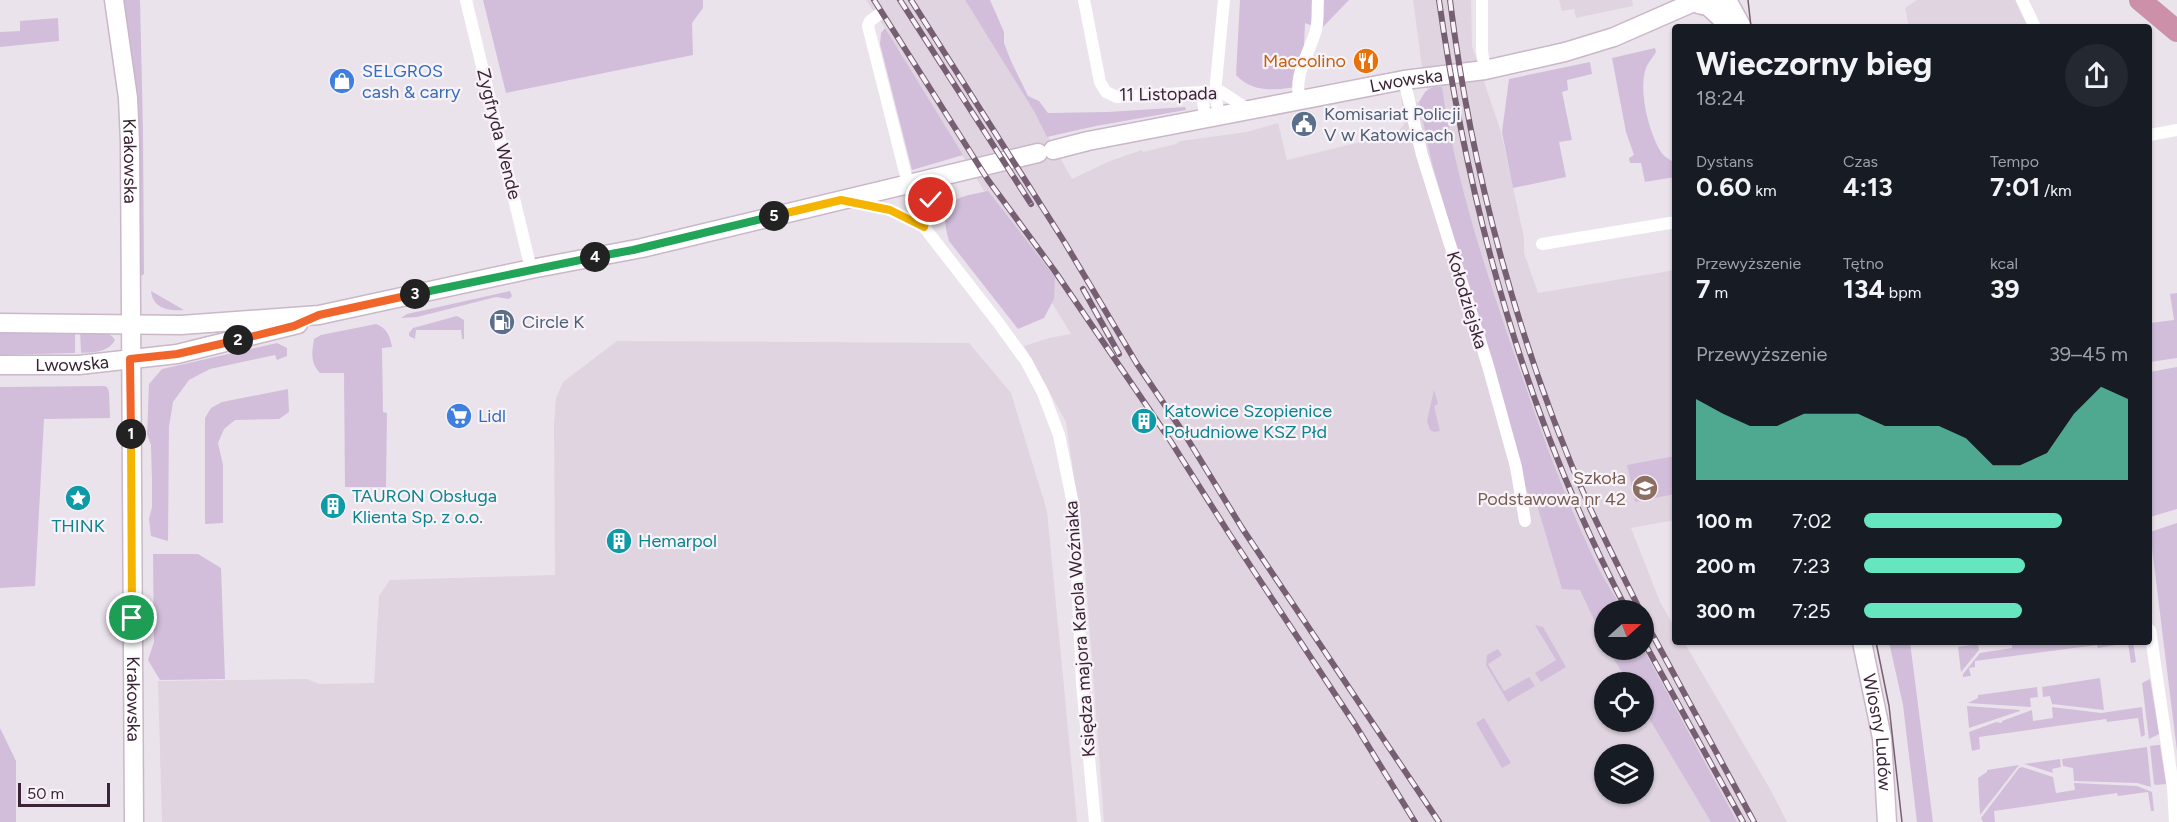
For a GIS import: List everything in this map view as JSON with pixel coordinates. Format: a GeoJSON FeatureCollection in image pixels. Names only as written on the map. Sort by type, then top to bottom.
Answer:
{"type":"FeatureCollection","features":[{"type":"Feature","properties":{"kind":"street","name":"Krakowska"},"geometry":{"type":"LineString","coordinates":[[114,0],[128,98],[134,822]]}},
{"type":"Feature","properties":{"kind":"street","name":"Zygfryda Wende"},"geometry":{"type":"LineString","coordinates":[[466,0],[531,269]]}},
{"type":"Feature","properties":{"kind":"street","name":"11 Listopada"},"geometry":{"type":"LineString","coordinates":[[1084,0],[1100,82],[1106,92],[1117,97],[1214,93],[1249,110]]}},
{"type":"Feature","properties":{"kind":"street"},"geometry":{"type":"LineString","coordinates":[[1218,116],[1214,93],[1224,0]]}},
{"type":"Feature","properties":{"kind":"street"},"geometry":{"type":"LineString","coordinates":[[1300,100],[1297,88],[1301,69],[1316,30],[1317,0]]}},
{"type":"Feature","properties":{"kind":"street"},"geometry":{"type":"LineString","coordinates":[[1482,0],[1482,51],[1485,70]]}},
{"type":"Feature","properties":{"kind":"street","name":"Lwowska"},"geometry":{"type":"LineString","coordinates":[[1650,21],[1669,0]]}},
{"type":"Feature","properties":{"kind":"street"},"geometry":{"type":"LineString","coordinates":[[1727,0],[1740,24]]}},
{"type":"Feature","properties":{"kind":"street"},"geometry":{"type":"LineString","coordinates":[[2022,0],[2034,24]]}},
{"type":"Feature","properties":{"kind":"street","name":"Lwowska"},"geometry":{"type":"LineString","coordinates":[[0,323],[181,325],[319,315],[531,269],[633,250],[1088,141],[1404,80],[1485,70],[1584,48],[1704,2]]}},
{"type":"Feature","properties":{"kind":"street"},"geometry":{"type":"LineString","coordinates":[[1704,2],[1725,24]]}},
{"type":"Feature","properties":{"kind":"street","name":"Księdza majora Karola Woźniaka"},"geometry":{"type":"LineString","coordinates":[[878,15],[870,21],[868,26],[908,184],[924,227],[1026,361],[1043,393],[1059,435],[1074,509],[1082,683],[1095,822]]}},
{"type":"Feature","properties":{"kind":"street","name":"Kołodziejska"},"geometry":{"type":"LineString","coordinates":[[1404,80],[1422,155],[1488,366],[1516,467],[1525,520]]}},
{"type":"Feature","properties":{"kind":"street"},"geometry":{"type":"LineString","coordinates":[[1214,93],[1218,116]]}},
{"type":"Feature","properties":{"kind":"street"},"geometry":{"type":"LineString","coordinates":[[2152,135],[2177,130]]}},
{"type":"Feature","properties":{"kind":"street"},"geometry":{"type":"LineString","coordinates":[[924,227],[931,200],[942,175]]}},
{"type":"Feature","properties":{"kind":"street","name":"Księdza majora Karola Woźniaka"},"geometry":{"type":"LineString","coordinates":[[841,200],[890,210],[924,227]]}},
{"type":"Feature","properties":{"kind":"street"},"geometry":{"type":"LineString","coordinates":[[1542,244],[1672,223]]}},
{"type":"Feature","properties":{"kind":"street","name":"Lwowska"},"geometry":{"type":"LineString","coordinates":[[0,365],[79,364],[177,354],[294,326],[319,315]]}},
{"type":"Feature","properties":{"kind":"street"},"geometry":{"type":"LineString","coordinates":[[2152,644],[2175,822]]}},
{"type":"Feature","properties":{"kind":"street","name":"Wiosny Ludów"},"geometry":{"type":"LineString","coordinates":[[1863,645],[1882,738],[1887,822]]}},
{"type":"Feature","properties":{"kind":"shaded area"},"geometry":{"type":"Polygon","coordinates":[[[121,0],[140,0],[144,274],[141,276],[138,131],[121,0]]]}},
{"type":"Feature","properties":{"kind":"shaded area"},"geometry":{"type":"Polygon","coordinates":[[[483,0],[703,0],[703,8],[692,23],[693,55],[506,93],[483,0]]]}},
{"type":"Feature","properties":{"kind":"shaded area"},"geometry":{"type":"Polygon","coordinates":[[[866,0],[965,0],[1035,113],[1072,179],[1110,161],[1142,150],[1143,152],[1180,141],[1247,132],[1278,123],[1287,160],[1397,133],[1406,122],[1401,99],[1419,102],[1429,98],[1422,67],[1413,0],[1471,0],[1472,46],[1501,132],[1524,238],[1524,253],[1538,293],[1672,271],[1672,521],[1631,528],[1660,602],[1672,623],[1672,645],[1686,645],[1787,822],[1104,822],[1083,539],[1066,422],[1024,346],[1071,334],[866,0]]]}},
{"type":"Feature","properties":{"kind":"shaded area"},"geometry":{"type":"Polygon","coordinates":[[[965,0],[990,0],[1004,32],[1004,43],[1011,61],[1028,96],[1039,101],[1048,113],[1185,107],[1186,110],[1047,137],[1035,113],[965,0]]]}},
{"type":"Feature","properties":{"kind":"shaded area"},"geometry":{"type":"Polygon","coordinates":[[[1240,0],[1349,0],[1321,29],[1305,23],[1302,86],[1267,89],[1250,85],[1236,75],[1240,0]]]}},
{"type":"Feature","properties":{"kind":"shaded area"},"geometry":{"type":"Polygon","coordinates":[[[1559,0],[1632,0],[1633,6],[1576,18],[1574,9],[1562,11],[1559,0]]]}},
{"type":"Feature","properties":{"kind":"shaded area"},"geometry":{"type":"Polygon","coordinates":[[[1917,0],[2015,0],[2027,24],[1908,24],[1905,8],[1917,0]]]}},
{"type":"Feature","properties":{"kind":"shaded area"},"geometry":{"type":"Polygon","coordinates":[[[58,18],[59,41],[0,47],[0,32],[20,31],[20,21],[58,18]]]}},
{"type":"Feature","properties":{"kind":"shaded area"},"geometry":{"type":"Polygon","coordinates":[[[885,28],[963,155],[912,170],[880,44],[881,33],[885,28]]]}},
{"type":"Feature","properties":{"kind":"shaded area"},"geometry":{"type":"Polygon","coordinates":[[[1655,48],[1656,52],[1647,66],[1644,77],[1644,99],[1649,123],[1657,144],[1662,154],[1672,161],[1672,178],[1645,182],[1641,163],[1630,163],[1629,158],[1634,155],[1626,132],[1612,58],[1655,48]]]}},
{"type":"Feature","properties":{"kind":"shaded area"},"geometry":{"type":"Polygon","coordinates":[[[1590,62],[1592,74],[1567,80],[1568,90],[1562,92],[1572,140],[1559,142],[1566,177],[1513,188],[1502,132],[1509,79],[1590,62]]]}},
{"type":"Feature","properties":{"kind":"shaded area"},"geometry":{"type":"Polygon","coordinates":[[[1433,87],[1442,87],[1453,150],[1497,303],[1561,484],[1586,542],[1617,600],[1594,600],[1594,620],[1580,590],[1562,589],[1537,505],[1532,506],[1526,488],[1432,163],[1419,102],[1425,92],[1433,87]]]}},
{"type":"Feature","properties":{"kind":"shaded area"},"geometry":{"type":"Polygon","coordinates":[[[988,191],[1055,277],[1054,299],[1044,318],[1018,329],[949,241],[945,217],[951,203],[965,196],[988,191]]]}},
{"type":"Feature","properties":{"kind":"shaded area"},"geometry":{"type":"Polygon","coordinates":[[[151,291],[184,310],[163,308],[155,302],[151,291]]]}},
{"type":"Feature","properties":{"kind":"shaded area"},"geometry":{"type":"Polygon","coordinates":[[[510,291],[512,296],[509,299],[496,297],[417,317],[401,318],[407,314],[510,291]]]}},
{"type":"Feature","properties":{"kind":"shaded area"},"geometry":{"type":"Polygon","coordinates":[[[2177,293],[2177,358],[2152,362],[2152,323],[2174,320],[2170,294],[2177,293]]]}},
{"type":"Feature","properties":{"kind":"shaded area"},"geometry":{"type":"Polygon","coordinates":[[[457,316],[464,320],[464,339],[462,339],[461,330],[416,330],[415,339],[409,336],[413,328],[457,316]]]}},
{"type":"Feature","properties":{"kind":"shaded area"},"geometry":{"type":"Polygon","coordinates":[[[376,324],[387,333],[392,347],[382,348],[383,412],[387,413],[386,487],[345,487],[344,373],[320,373],[313,361],[314,339],[321,335],[376,324]]]}},
{"type":"Feature","properties":{"kind":"shaded area"},"geometry":{"type":"Polygon","coordinates":[[[0,330],[75,330],[75,353],[0,355],[0,330]]]}},
{"type":"Feature","properties":{"kind":"shaded area"},"geometry":{"type":"Polygon","coordinates":[[[80,330],[104,332],[115,340],[104,350],[81,353],[80,330]]]}},
{"type":"Feature","properties":{"kind":"shaded area"},"geometry":{"type":"Polygon","coordinates":[[[617,341],[969,343],[1011,393],[1047,511],[1077,822],[162,822],[158,681],[307,679],[319,684],[374,683],[379,596],[390,580],[555,575],[554,423],[556,398],[563,382],[617,341]]]}},
{"type":"Feature","properties":{"kind":"shaded area"},"geometry":{"type":"Polygon","coordinates":[[[277,343],[287,348],[287,356],[277,360],[275,355],[210,369],[189,380],[173,402],[169,427],[168,541],[151,536],[149,519],[152,507],[151,445],[147,434],[149,384],[162,369],[277,343]]]}},
{"type":"Feature","properties":{"kind":"shaded area"},"geometry":{"type":"Polygon","coordinates":[[[2177,367],[2177,509],[2152,516],[2152,372],[2177,367]]]}},
{"type":"Feature","properties":{"kind":"shaded area"},"geometry":{"type":"Polygon","coordinates":[[[104,386],[109,392],[110,418],[44,419],[35,586],[0,588],[0,387],[104,386]]]}},
{"type":"Feature","properties":{"kind":"shaded area"},"geometry":{"type":"Polygon","coordinates":[[[288,389],[289,412],[279,419],[235,420],[224,429],[218,443],[223,465],[223,523],[205,524],[205,418],[211,408],[222,402],[288,389]]]}},
{"type":"Feature","properties":{"kind":"shaded area"},"geometry":{"type":"Polygon","coordinates":[[[1434,390],[1438,404],[1434,406],[1440,431],[1434,432],[1430,430],[1427,421],[1434,390]]]}},
{"type":"Feature","properties":{"kind":"shaded area"},"geometry":{"type":"Polygon","coordinates":[[[1672,457],[1672,495],[1635,502],[1627,465],[1672,457]]]}},
{"type":"Feature","properties":{"kind":"shaded area"},"geometry":{"type":"Polygon","coordinates":[[[2177,523],[2177,751],[2152,548],[2152,531],[2177,523]]]}},
{"type":"Feature","properties":{"kind":"shaded area"},"geometry":{"type":"Polygon","coordinates":[[[153,554],[198,554],[221,568],[225,679],[160,680],[148,660],[154,642],[153,554]]]}},
{"type":"Feature","properties":{"kind":"shaded area"},"geometry":{"type":"Polygon","coordinates":[[[1535,625],[1543,627],[1566,667],[1541,682],[1535,673],[1556,660],[1535,625]]]}},
{"type":"Feature","properties":{"kind":"shaded area"},"geometry":{"type":"Polygon","coordinates":[[[1890,645],[1910,645],[1933,822],[1917,822],[1903,705],[1890,645]]]}},
{"type":"Feature","properties":{"kind":"shaded area"},"geometry":{"type":"Polygon","coordinates":[[[1978,645],[1979,650],[1961,672],[1958,647],[1978,645]]]}},
{"type":"Feature","properties":{"kind":"shaded area"},"geometry":{"type":"Polygon","coordinates":[[[2012,645],[2097,645],[1975,661],[1975,667],[1969,668],[1971,676],[1963,677],[1963,674],[1980,653],[2012,648],[2012,645]]]}},
{"type":"Feature","properties":{"kind":"shaded area"},"geometry":{"type":"Polygon","coordinates":[[[2097,645],[2116,645],[2098,648],[2097,645]]]}},
{"type":"Feature","properties":{"kind":"shaded area"},"geometry":{"type":"Polygon","coordinates":[[[2128,645],[2133,645],[2136,662],[2131,663],[2128,645]]]}},
{"type":"Feature","properties":{"kind":"shaded area"},"geometry":{"type":"Polygon","coordinates":[[[1498,649],[1502,655],[1488,664],[1504,691],[1529,677],[1535,686],[1508,702],[1486,665],[1487,655],[1498,649]]]}},
{"type":"Feature","properties":{"kind":"shaded area"},"geometry":{"type":"Polygon","coordinates":[[[1614,660],[1649,660],[1737,822],[1711,822],[1654,727],[1654,672],[1622,672],[1614,660]]]}},
{"type":"Feature","properties":{"kind":"shaded area"},"geometry":{"type":"Polygon","coordinates":[[[2100,678],[2104,710],[2052,704],[2050,696],[2043,697],[2042,687],[2100,678]]]}},
{"type":"Feature","properties":{"kind":"shaded area"},"geometry":{"type":"Polygon","coordinates":[[[2150,679],[2159,734],[2149,739],[2142,683],[2150,679]]]}},
{"type":"Feature","properties":{"kind":"shaded area"},"geometry":{"type":"Polygon","coordinates":[[[2037,687],[2038,697],[2030,698],[2031,707],[1968,703],[1978,698],[1978,695],[2037,687]]]}},
{"type":"Feature","properties":{"kind":"shaded area"},"geometry":{"type":"Polygon","coordinates":[[[1967,706],[2020,710],[2020,711],[1969,728],[1967,706]]]}},
{"type":"Feature","properties":{"kind":"shaded area"},"geometry":{"type":"Polygon","coordinates":[[[2052,707],[2101,713],[2142,707],[2145,735],[2141,737],[2138,718],[2107,722],[2106,719],[1979,737],[1980,749],[1972,751],[1969,732],[1996,722],[2002,723],[2002,721],[2032,710],[2033,721],[2053,718],[2052,707]]]}},
{"type":"Feature","properties":{"kind":"shaded area"},"geometry":{"type":"Polygon","coordinates":[[[1484,718],[1511,763],[1502,768],[1476,723],[1484,718]]]}},
{"type":"Feature","properties":{"kind":"shaded area"},"geometry":{"type":"Polygon","coordinates":[[[0,728],[16,761],[16,822],[0,822],[0,728]]]}},
{"type":"Feature","properties":{"kind":"shaded area"},"geometry":{"type":"Polygon","coordinates":[[[2160,745],[2166,784],[2156,785],[2154,784],[2150,746],[2160,745]]]}},
{"type":"Feature","properties":{"kind":"shaded area"},"geometry":{"type":"Polygon","coordinates":[[[2147,747],[2151,787],[2137,783],[2074,781],[2073,768],[2063,766],[2062,759],[2147,747]]]}},
{"type":"Feature","properties":{"kind":"shaded area"},"geometry":{"type":"Polygon","coordinates":[[[2060,759],[2061,767],[2052,769],[2053,773],[2024,764],[2060,759]]]}},
{"type":"Feature","properties":{"kind":"shaded area"},"geometry":{"type":"Polygon","coordinates":[[[2019,765],[1980,815],[1978,778],[1987,770],[2019,765]]]}},
{"type":"Feature","properties":{"kind":"shaded area"},"geometry":{"type":"Polygon","coordinates":[[[2022,767],[2053,777],[2056,793],[2075,790],[2074,783],[2137,786],[2152,792],[2154,811],[2151,811],[2148,792],[2118,796],[2117,793],[1994,811],[1995,822],[1983,822],[1981,818],[2022,767]]]}},
{"type":"Feature","properties":{"kind":"waterway"},"geometry":{"type":"LineString","coordinates":[[2140,0],[2177,31]]}},
{"type":"Feature","properties":{"kind":"tram line"},"geometry":{"type":"LineString","coordinates":[[1748,0],[1751,24]]}},
{"type":"Feature","properties":{"kind":"tram line"},"geometry":{"type":"LineString","coordinates":[[1877,645],[1889,706],[1902,822]]}},
{"type":"Feature","properties":{"kind":"railway"},"geometry":{"type":"LineString","coordinates":[[874,0],[988,180],[1054,270],[1168,437],[1356,726],[1415,822]]}},
{"type":"Feature","properties":{"kind":"railway"},"geometry":{"type":"LineString","coordinates":[[900,0],[1031,204]]}},
{"type":"Feature","properties":{"kind":"railway"},"geometry":{"type":"LineString","coordinates":[[911,0],[1065,243],[1137,364],[1187,438],[1242,528],[1439,822]]}},
{"type":"Feature","properties":{"kind":"railway"},"geometry":{"type":"LineString","coordinates":[[1439,0],[1467,158],[1485,236],[1507,313],[1531,390],[1560,465],[1591,538],[1622,600]]}},
{"type":"Feature","properties":{"kind":"railway"},"geometry":{"type":"LineString","coordinates":[[1450,0],[1459,64],[1485,194],[1520,323],[1565,448],[1590,508],[1635,600]]}},
{"type":"Feature","properties":{"kind":"railway"},"geometry":{"type":"LineString","coordinates":[[1083,289],[1119,354]]}},
{"type":"Feature","properties":{"kind":"railway"},"geometry":{"type":"LineString","coordinates":[[1654,637],[1754,822]]}},
{"type":"Feature","properties":{"kind":"railway"},"geometry":{"type":"LineString","coordinates":[[1654,660],[1743,822]]}},
{"type":"Feature","properties":{"kind":"place","name":"Maccolino"},"geometry":{"type":"Point","coordinates":[1366,61]}},
{"type":"Feature","properties":{"kind":"place","name":"SELGROS cash & carry"},"geometry":{"type":"Point","coordinates":[342,81]}},
{"type":"Feature","properties":{"kind":"place","name":"Komisariat Policji V w Katowicach"},"geometry":{"type":"Point","coordinates":[1304,124]}},
{"type":"Feature","properties":{"kind":"place","name":"Circle K"},"geometry":{"type":"Point","coordinates":[502,322]}},
{"type":"Feature","properties":{"kind":"place","name":"Lidl"},"geometry":{"type":"Point","coordinates":[459,416]}},
{"type":"Feature","properties":{"kind":"place","name":"Katowice Szopienice Południowe KSZ Płd"},"geometry":{"type":"Point","coordinates":[1144,421]}},
{"type":"Feature","properties":{"kind":"place","name":"Szkoła Podstawowa nr 42"},"geometry":{"type":"Point","coordinates":[1645,488]}},
{"type":"Feature","properties":{"kind":"place","name":"THINK"},"geometry":{"type":"Point","coordinates":[78,498]}},
{"type":"Feature","properties":{"kind":"place","name":"TAURON Obsługa Klienta Sp. z o.o."},"geometry":{"type":"Point","coordinates":[333,506]}},
{"type":"Feature","properties":{"kind":"place","name":"Hemarpol"},"geometry":{"type":"Point","coordinates":[619,541]}},
{"type":"Feature","properties":{"kind":"route"},"geometry":{"type":"LineString","coordinates":[[132,618],[130,359],[177,354],[294,326],[319,315],[531,269],[633,250],[841,200],[890,210],[924,227],[931,200]]}}]}
